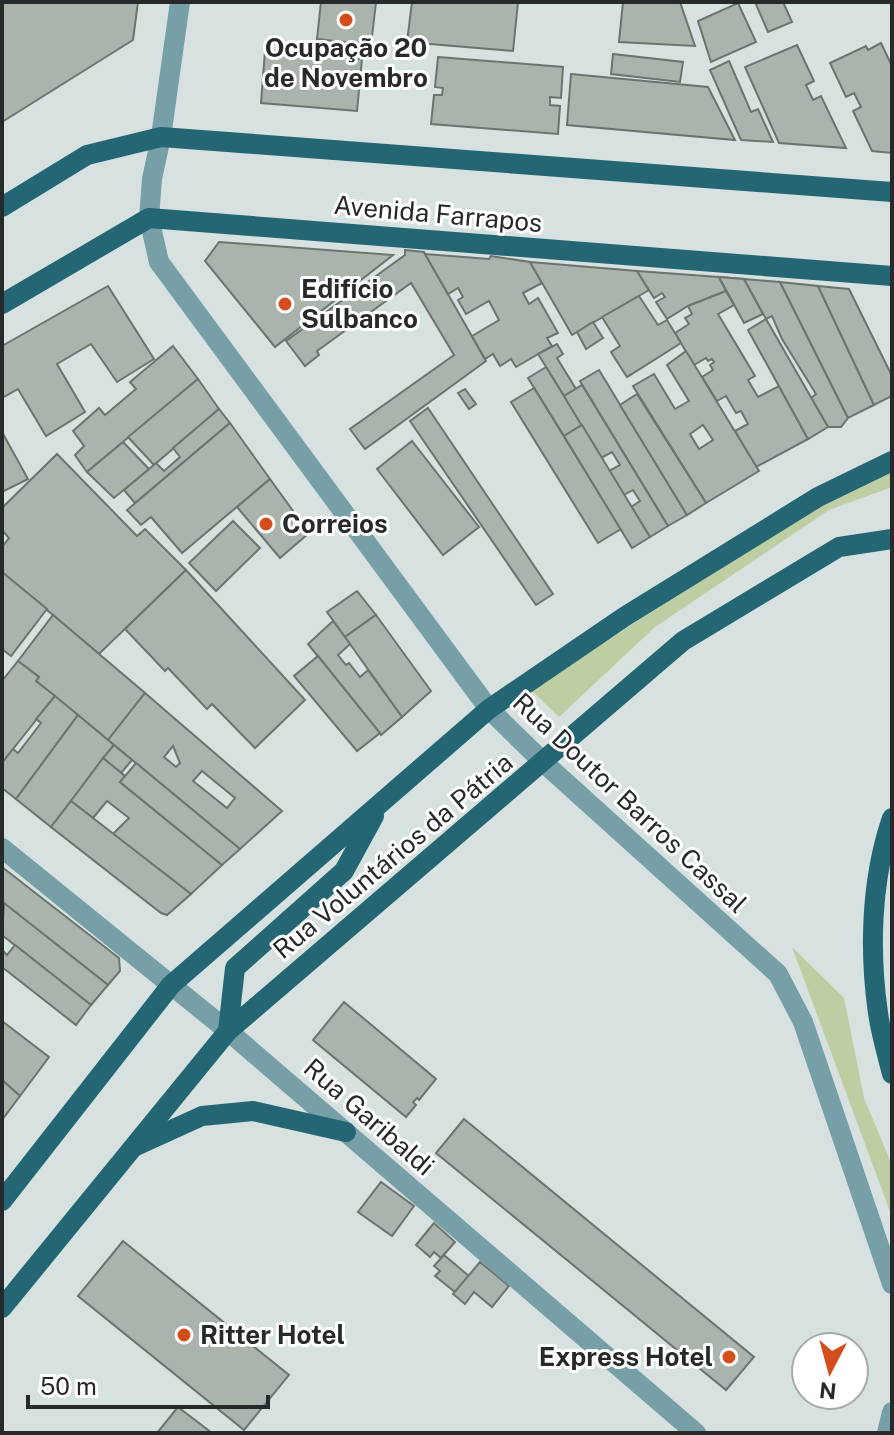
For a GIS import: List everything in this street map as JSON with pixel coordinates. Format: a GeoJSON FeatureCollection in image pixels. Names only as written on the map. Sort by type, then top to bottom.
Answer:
{"type":"FeatureCollection","features":[{"type":"Feature","properties":{"kind":"main road"},"geometry":{"type":"LineString","coordinates":[[2,207],[87,155],[161,137],[892,192]]}},
{"type":"Feature","properties":{"kind":"main road"},"geometry":{"type":"LineString","coordinates":[[2,304],[149,218]]}},
{"type":"Feature","properties":{"kind":"main road","name":"Avenida Farrapos"},"geometry":{"type":"LineString","coordinates":[[149,218],[892,276]]}},
{"type":"Feature","properties":{"kind":"main road","name":"Rua Voluntários da Pátria"},"geometry":{"type":"LineString","coordinates":[[2,1201],[171,985],[489,709],[624,617],[818,497],[892,461]]}},
{"type":"Feature","properties":{"kind":"main road","name":"Rua Voluntários da Pátria"},"geometry":{"type":"LineString","coordinates":[[2,1308],[228,1031],[683,641],[839,547],[892,539]]}},
{"type":"Feature","properties":{"kind":"main road"},"geometry":{"type":"LineString","coordinates":[[228,1031],[235,968],[344,871],[381,803]]}},
{"type":"Feature","properties":{"kind":"main road"},"geometry":{"type":"LineString","coordinates":[[892,818],[881,850],[873,932],[878,1014],[892,1074]]}},
{"type":"Feature","properties":{"kind":"main road"},"geometry":{"type":"LineString","coordinates":[[133,1147],[202,1116],[253,1111],[346,1132]]}},
{"type":"Feature","properties":{"kind":"street","name":"Rua Doutor Barros Cassal"},"geometry":{"type":"LineString","coordinates":[[180,2],[152,179],[149,218],[159,262],[489,709],[543,762],[778,974],[803,1022],[892,1284]]}},
{"type":"Feature","properties":{"kind":"street","name":"Rua Garibaldi"},"geometry":{"type":"LineString","coordinates":[[2,848],[228,1031],[696,1433]]}},
{"type":"Feature","properties":{"kind":"street"},"geometry":{"type":"LineString","coordinates":[[887,1433],[892,1412]]}},
{"type":"Feature","properties":{"kind":"green space"},"geometry":{"type":"Polygon","coordinates":[[[892,472],[892,487],[829,510],[655,627],[559,717],[530,689],[825,502],[892,472]]]}},
{"type":"Feature","properties":{"kind":"green space"},"geometry":{"type":"Polygon","coordinates":[[[792,947],[844,998],[864,1098],[892,1165],[892,1217],[792,947]]]}},
{"type":"Feature","properties":{"kind":"building"},"geometry":{"type":"Polygon","coordinates":[[[2,2],[138,2],[133,40],[2,122],[2,2]]]}},
{"type":"Feature","properties":{"kind":"building","name":"Ocupação 20 de Novembro"},"geometry":{"type":"Polygon","coordinates":[[[321,2],[376,2],[371,45],[317,39],[321,2]]]}},
{"type":"Feature","properties":{"kind":"building"},"geometry":{"type":"Polygon","coordinates":[[[412,2],[518,2],[513,51],[407,42],[412,2]]]}},
{"type":"Feature","properties":{"kind":"building"},"geometry":{"type":"Polygon","coordinates":[[[623,2],[680,2],[695,46],[619,42],[623,2]]]}},
{"type":"Feature","properties":{"kind":"building"},"geometry":{"type":"Polygon","coordinates":[[[755,2],[783,2],[792,22],[768,32],[755,2]]]}},
{"type":"Feature","properties":{"kind":"building"},"geometry":{"type":"Polygon","coordinates":[[[738,3],[756,42],[711,62],[698,21],[738,3]]]}},
{"type":"Feature","properties":{"kind":"building"},"geometry":{"type":"Polygon","coordinates":[[[881,43],[892,66],[892,153],[872,151],[853,111],[861,107],[854,93],[846,97],[830,63],[866,46],[868,50],[881,43]]]}},
{"type":"Feature","properties":{"kind":"building"},"geometry":{"type":"Polygon","coordinates":[[[797,45],[814,81],[806,85],[813,100],[821,96],[846,148],[779,143],[745,67],[797,45]]]}},
{"type":"Feature","properties":{"kind":"building"},"geometry":{"type":"Polygon","coordinates":[[[265,51],[362,59],[357,111],[261,103],[265,51]]]}},
{"type":"Feature","properties":{"kind":"building"},"geometry":{"type":"Polygon","coordinates":[[[613,54],[683,62],[680,82],[611,74],[613,54]]]}},
{"type":"Feature","properties":{"kind":"building"},"geometry":{"type":"Polygon","coordinates":[[[438,57],[563,67],[561,98],[550,97],[550,105],[560,106],[558,134],[431,124],[434,95],[442,95],[443,88],[435,87],[438,57]]]}},
{"type":"Feature","properties":{"kind":"building"},"geometry":{"type":"Polygon","coordinates":[[[729,61],[751,112],[758,109],[773,142],[741,140],[710,70],[729,61]]]}},
{"type":"Feature","properties":{"kind":"building"},"geometry":{"type":"Polygon","coordinates":[[[571,74],[708,87],[735,140],[567,125],[571,74]]]}},
{"type":"Feature","properties":{"kind":"building","name":"Edifício Sulbanco"},"geometry":{"type":"Polygon","coordinates":[[[219,242],[393,255],[275,347],[205,261],[219,242]]]}},
{"type":"Feature","properties":{"kind":"building"},"geometry":{"type":"Polygon","coordinates":[[[405,250],[424,252],[486,361],[365,449],[350,429],[454,355],[411,283],[317,351],[319,355],[305,366],[286,341],[405,255],[405,250]]]}},
{"type":"Feature","properties":{"kind":"building"},"geometry":{"type":"Polygon","coordinates":[[[425,254],[489,259],[491,256],[530,262],[542,283],[523,293],[529,304],[538,298],[558,333],[547,338],[552,346],[516,367],[511,359],[500,366],[493,354],[485,359],[472,336],[499,320],[489,301],[466,314],[458,300],[463,297],[458,288],[448,294],[425,254]]]}},
{"type":"Feature","properties":{"kind":"building"},"geometry":{"type":"Polygon","coordinates":[[[530,262],[637,271],[649,290],[572,335],[530,262]]]}},
{"type":"Feature","properties":{"kind":"building"},"geometry":{"type":"Polygon","coordinates":[[[637,271],[719,277],[726,291],[688,306],[667,319],[656,302],[665,297],[662,293],[654,298],[637,271]]]}},
{"type":"Feature","properties":{"kind":"building"},"geometry":{"type":"Polygon","coordinates":[[[719,277],[744,279],[759,307],[741,317],[719,277]]]}},
{"type":"Feature","properties":{"kind":"building"},"geometry":{"type":"Polygon","coordinates":[[[719,277],[744,279],[763,314],[744,323],[719,277]]]}},
{"type":"Feature","properties":{"kind":"building"},"geometry":{"type":"Polygon","coordinates":[[[744,279],[780,282],[848,418],[841,427],[828,427],[811,398],[816,394],[782,339],[772,316],[766,319],[744,279]]]}},
{"type":"Feature","properties":{"kind":"building"},"geometry":{"type":"Polygon","coordinates":[[[780,282],[818,286],[874,405],[848,418],[780,282]]]}},
{"type":"Feature","properties":{"kind":"building"},"geometry":{"type":"Polygon","coordinates":[[[108,286],[154,359],[117,382],[91,344],[57,364],[85,412],[46,436],[18,389],[2,398],[2,346],[108,286]]]}},
{"type":"Feature","properties":{"kind":"building"},"geometry":{"type":"Polygon","coordinates":[[[818,286],[849,289],[892,376],[892,396],[874,405],[818,286]]]}},
{"type":"Feature","properties":{"kind":"building"},"geometry":{"type":"Polygon","coordinates":[[[726,291],[734,305],[718,314],[755,376],[748,380],[758,397],[779,386],[808,439],[756,467],[735,431],[748,424],[741,411],[736,413],[726,396],[717,401],[702,377],[713,370],[710,365],[714,362],[706,358],[694,365],[675,333],[689,324],[685,318],[692,314],[688,306],[726,291]]]}},
{"type":"Feature","properties":{"kind":"building"},"geometry":{"type":"Polygon","coordinates":[[[639,296],[658,325],[667,320],[681,343],[627,377],[611,352],[620,346],[602,317],[639,296]]]}},
{"type":"Feature","properties":{"kind":"building"},"geometry":{"type":"Polygon","coordinates":[[[766,319],[828,427],[808,439],[748,330],[766,319]]]}},
{"type":"Feature","properties":{"kind":"building"},"geometry":{"type":"Polygon","coordinates":[[[593,322],[603,338],[586,349],[577,332],[593,322]]]}},
{"type":"Feature","properties":{"kind":"building"},"geometry":{"type":"Polygon","coordinates":[[[557,344],[563,354],[557,358],[576,389],[564,396],[538,354],[557,344]]]}},
{"type":"Feature","properties":{"kind":"building"},"geometry":{"type":"Polygon","coordinates":[[[173,346],[198,379],[87,472],[75,455],[84,446],[73,431],[99,408],[105,415],[136,389],[130,382],[173,346]]]}},
{"type":"Feature","properties":{"kind":"building"},"geometry":{"type":"Polygon","coordinates":[[[686,351],[759,471],[706,503],[633,386],[654,374],[675,409],[689,401],[667,365],[686,351]],[[703,425],[690,434],[699,449],[713,440],[703,425]]]}},
{"type":"Feature","properties":{"kind":"building"},"geometry":{"type":"Polygon","coordinates":[[[546,367],[582,425],[564,436],[528,378],[546,367]]]}},
{"type":"Feature","properties":{"kind":"building"},"geometry":{"type":"Polygon","coordinates":[[[599,370],[687,515],[668,526],[580,381],[599,370]]]}},
{"type":"Feature","properties":{"kind":"building"},"geometry":{"type":"Polygon","coordinates":[[[198,379],[219,409],[154,465],[128,437],[198,379]]]}},
{"type":"Feature","properties":{"kind":"building"},"geometry":{"type":"Polygon","coordinates":[[[582,385],[668,526],[650,537],[631,507],[640,501],[633,490],[624,495],[609,471],[620,465],[612,452],[601,458],[564,396],[582,385]]]}},
{"type":"Feature","properties":{"kind":"building"},"geometry":{"type":"Polygon","coordinates":[[[534,388],[621,529],[598,543],[511,402],[534,388]]]}},
{"type":"Feature","properties":{"kind":"building"},"geometry":{"type":"Polygon","coordinates":[[[465,389],[476,404],[469,409],[458,393],[465,389]]]}},
{"type":"Feature","properties":{"kind":"building"},"geometry":{"type":"Polygon","coordinates":[[[637,394],[706,503],[687,515],[620,405],[637,394]]]}},
{"type":"Feature","properties":{"kind":"building"},"geometry":{"type":"Polygon","coordinates":[[[428,408],[553,594],[536,605],[410,421],[428,408]]]}},
{"type":"Feature","properties":{"kind":"building"},"geometry":{"type":"Polygon","coordinates":[[[219,409],[230,423],[135,503],[124,490],[156,463],[164,471],[180,457],[173,448],[219,409]]]}},
{"type":"Feature","properties":{"kind":"building"},"geometry":{"type":"Polygon","coordinates":[[[230,423],[270,479],[182,553],[151,517],[141,525],[127,510],[230,423]]]}},
{"type":"Feature","properties":{"kind":"building"},"geometry":{"type":"Polygon","coordinates":[[[582,425],[650,537],[632,548],[564,436],[582,425]]]}},
{"type":"Feature","properties":{"kind":"building"},"geometry":{"type":"Polygon","coordinates":[[[2,432],[28,479],[2,492],[2,432]]]}},
{"type":"Feature","properties":{"kind":"building"},"geometry":{"type":"Polygon","coordinates":[[[412,441],[479,527],[443,555],[377,469],[412,441]]]}},
{"type":"Feature","properties":{"kind":"building"},"geometry":{"type":"Polygon","coordinates":[[[123,442],[149,469],[114,498],[87,472],[123,442]]]}},
{"type":"Feature","properties":{"kind":"building"},"geometry":{"type":"Polygon","coordinates":[[[57,454],[137,536],[145,529],[186,570],[99,654],[2,572],[2,547],[9,538],[2,530],[2,508],[57,454]]]}},
{"type":"Feature","properties":{"kind":"building"},"geometry":{"type":"Polygon","coordinates":[[[270,479],[309,533],[280,558],[237,507],[270,479]]]}},
{"type":"Feature","properties":{"kind":"building"},"geometry":{"type":"Polygon","coordinates":[[[233,521],[260,548],[216,591],[189,563],[233,521]]]}},
{"type":"Feature","properties":{"kind":"building"},"geometry":{"type":"Polygon","coordinates":[[[186,570],[305,700],[255,748],[212,704],[207,709],[168,668],[165,671],[125,629],[186,570]]]}},
{"type":"Feature","properties":{"kind":"building"},"geometry":{"type":"Polygon","coordinates":[[[2,572],[47,609],[11,656],[2,649],[2,572]]]}},
{"type":"Feature","properties":{"kind":"building"},"geometry":{"type":"Polygon","coordinates":[[[357,591],[376,615],[345,637],[327,612],[357,591]]]}},
{"type":"Feature","properties":{"kind":"building"},"geometry":{"type":"Polygon","coordinates":[[[53,615],[145,693],[108,740],[36,681],[39,677],[18,661],[53,615]]]}},
{"type":"Feature","properties":{"kind":"building"},"geometry":{"type":"Polygon","coordinates":[[[376,615],[431,691],[402,717],[345,637],[376,615]]]}},
{"type":"Feature","properties":{"kind":"building"},"geometry":{"type":"Polygon","coordinates":[[[333,621],[350,644],[338,655],[360,677],[368,670],[402,717],[381,735],[308,644],[333,621]]]}},
{"type":"Feature","properties":{"kind":"building"},"geometry":{"type":"Polygon","coordinates":[[[318,656],[380,733],[357,751],[294,676],[318,656]]]}},
{"type":"Feature","properties":{"kind":"building"},"geometry":{"type":"Polygon","coordinates":[[[18,661],[39,677],[36,681],[55,696],[2,763],[2,681],[18,661]]]}},
{"type":"Feature","properties":{"kind":"building"},"geometry":{"type":"Polygon","coordinates":[[[145,693],[282,811],[240,849],[108,740],[145,693]],[[173,746],[164,757],[176,767],[180,763],[173,746]],[[202,771],[193,781],[227,808],[235,798],[202,771]]]}},
{"type":"Feature","properties":{"kind":"building"},"geometry":{"type":"Polygon","coordinates":[[[55,696],[78,715],[16,799],[2,788],[2,763],[13,749],[18,753],[41,723],[36,719],[55,696]]]}},
{"type":"Feature","properties":{"kind":"building"},"geometry":{"type":"Polygon","coordinates":[[[78,715],[114,745],[51,827],[16,799],[78,715]]]}},
{"type":"Feature","properties":{"kind":"building"},"geometry":{"type":"Polygon","coordinates":[[[114,745],[132,760],[121,773],[103,758],[114,745]]]}},
{"type":"Feature","properties":{"kind":"building"},"geometry":{"type":"Polygon","coordinates":[[[103,758],[125,776],[120,782],[222,865],[191,894],[113,834],[129,818],[107,801],[93,818],[71,801],[103,758]]]}},
{"type":"Feature","properties":{"kind":"building"},"geometry":{"type":"Polygon","coordinates":[[[136,763],[240,849],[222,865],[120,782],[136,763]]]}},
{"type":"Feature","properties":{"kind":"building"},"geometry":{"type":"Polygon","coordinates":[[[71,801],[191,894],[167,915],[161,913],[51,827],[71,801]]]}},
{"type":"Feature","properties":{"kind":"building"},"geometry":{"type":"Polygon","coordinates":[[[2,867],[119,958],[120,971],[108,985],[2,902],[2,867]]]}},
{"type":"Feature","properties":{"kind":"building"},"geometry":{"type":"Polygon","coordinates":[[[4,903],[108,985],[91,1005],[2,935],[4,903]]]}},
{"type":"Feature","properties":{"kind":"building"},"geometry":{"type":"Polygon","coordinates":[[[15,945],[91,1005],[76,1025],[2,967],[2,950],[7,955],[15,945]]]}},
{"type":"Feature","properties":{"kind":"building"},"geometry":{"type":"Polygon","coordinates":[[[344,1002],[436,1079],[419,1100],[417,1098],[413,1102],[416,1105],[406,1117],[313,1040],[344,1002]]]}},
{"type":"Feature","properties":{"kind":"building"},"geometry":{"type":"Polygon","coordinates":[[[2,1021],[49,1057],[20,1096],[2,1080],[2,1021]]]}},
{"type":"Feature","properties":{"kind":"building"},"geometry":{"type":"Polygon","coordinates":[[[2,1080],[20,1096],[2,1120],[2,1080]]]}},
{"type":"Feature","properties":{"kind":"building"},"geometry":{"type":"Polygon","coordinates":[[[464,1119],[754,1357],[726,1390],[436,1153],[464,1119]]]}},
{"type":"Feature","properties":{"kind":"building"},"geometry":{"type":"Polygon","coordinates":[[[381,1182],[414,1206],[392,1236],[358,1212],[381,1182]]]}},
{"type":"Feature","properties":{"kind":"building"},"geometry":{"type":"Polygon","coordinates":[[[434,1223],[455,1242],[441,1258],[434,1252],[430,1257],[416,1245],[434,1223]]]}},
{"type":"Feature","properties":{"kind":"building","name":"Ritter Hotel"},"geometry":{"type":"Polygon","coordinates":[[[123,1241],[289,1375],[244,1430],[78,1296],[123,1241]]]}},
{"type":"Feature","properties":{"kind":"building"},"geometry":{"type":"Polygon","coordinates":[[[444,1255],[469,1276],[455,1292],[435,1276],[440,1271],[434,1266],[444,1255]]]}},
{"type":"Feature","properties":{"kind":"building"},"geometry":{"type":"Polygon","coordinates":[[[480,1262],[509,1286],[492,1307],[474,1292],[465,1304],[453,1294],[480,1262]]]}},
{"type":"Feature","properties":{"kind":"building"},"geometry":{"type":"Polygon","coordinates":[[[178,1407],[212,1433],[157,1433],[178,1407]]]}},
{"type":"Feature","properties":{"kind":"place","name":"Ocupação 20 de Novembro"},"geometry":{"type":"Point","coordinates":[346,20]}},
{"type":"Feature","properties":{"kind":"place","name":"Edifício Sulbanco"},"geometry":{"type":"Point","coordinates":[285,304]}},
{"type":"Feature","properties":{"kind":"place","name":"Correios"},"geometry":{"type":"Point","coordinates":[266,524]}},
{"type":"Feature","properties":{"kind":"place","name":"Ritter Hotel"},"geometry":{"type":"Point","coordinates":[184,1335]}},
{"type":"Feature","properties":{"kind":"place","name":"Express Hotel"},"geometry":{"type":"Point","coordinates":[729,1357]}}]}
